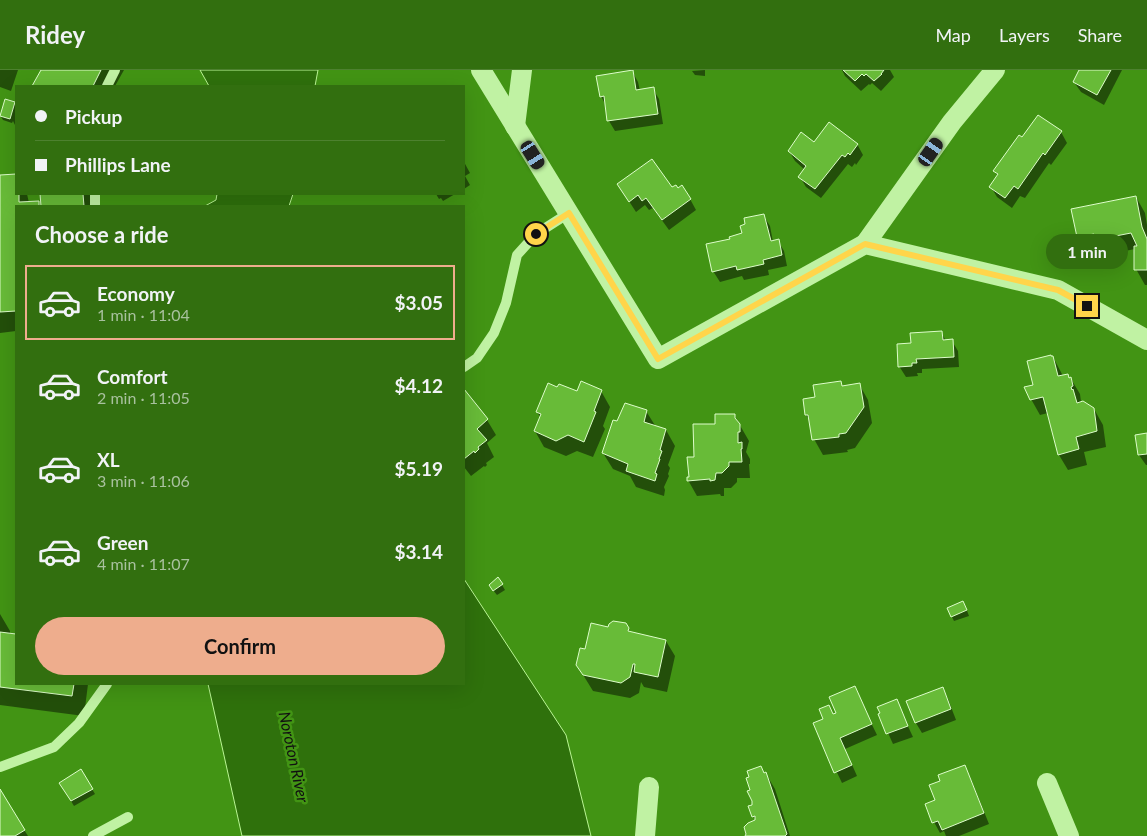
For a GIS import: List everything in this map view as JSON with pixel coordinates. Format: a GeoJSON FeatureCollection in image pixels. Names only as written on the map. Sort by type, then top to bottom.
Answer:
{"type":"FeatureCollection","features":[{"type":"Feature","properties":{"kind":"street"},"geometry":{"type":"LineString","coordinates":[[481,70],[658,359],[865,244],[952,122],[995,70]]}},
{"type":"Feature","properties":{"kind":"street"},"geometry":{"type":"LineString","coordinates":[[515,126],[522,70]]}},
{"type":"Feature","properties":{"kind":"street"},"geometry":{"type":"LineString","coordinates":[[865,244],[1058,290],[1147,340]]}},
{"type":"Feature","properties":{"kind":"street"},"geometry":{"type":"LineString","coordinates":[[1047,783],[1069,836]]}},
{"type":"Feature","properties":{"kind":"street"},"geometry":{"type":"LineString","coordinates":[[645,836],[649,787]]}},
{"type":"Feature","properties":{"kind":"lane"},"geometry":{"type":"LineString","coordinates":[[108,85],[115,70]]}},
{"type":"Feature","properties":{"kind":"lane"},"geometry":{"type":"LineString","coordinates":[[465,366],[477,358],[494,333],[506,303],[518,255],[536,234],[569,213]]}},
{"type":"Feature","properties":{"kind":"lane"},"geometry":{"type":"LineString","coordinates":[[0,767],[54,747],[79,724],[106,685]]}},
{"type":"Feature","properties":{"kind":"lane"},"geometry":{"type":"LineString","coordinates":[[93,836],[128,817]]}},
{"type":"Feature","properties":{"kind":"water"},"geometry":{"type":"Polygon","coordinates":[[[200,70],[318,70],[315,85],[208,85],[200,70]]]}},
{"type":"Feature","properties":{"kind":"water"},"geometry":{"type":"Polygon","coordinates":[[[217,195],[293,195],[289,205],[207,205],[216,200],[217,195]]]}},
{"type":"Feature","properties":{"kind":"water","name":"Noroton River"},"geometry":{"type":"Polygon","coordinates":[[[465,581],[566,735],[591,836],[242,836],[208,685],[465,685],[465,581]]]}},
{"type":"Feature","properties":{"kind":"building"},"geometry":{"type":"Polygon","coordinates":[[[41,70],[101,70],[94,85],[33,85],[41,70]]]}},
{"type":"Feature","properties":{"kind":"building"},"geometry":{"type":"Polygon","coordinates":[[[633,70],[636,90],[654,87],[658,114],[607,121],[604,96],[600,97],[596,76],[633,70]]]}},
{"type":"Feature","properties":{"kind":"building"},"geometry":{"type":"Polygon","coordinates":[[[843,70],[884,70],[874,81],[866,74],[864,76],[862,74],[855,81],[843,70]]]}},
{"type":"Feature","properties":{"kind":"building"},"geometry":{"type":"Polygon","coordinates":[[[1079,70],[1111,70],[1097,95],[1073,82],[1079,70]]]}},
{"type":"Feature","properties":{"kind":"building"},"geometry":{"type":"Polygon","coordinates":[[[5,99],[15,102],[10,119],[0,116],[5,99]]]}},
{"type":"Feature","properties":{"kind":"building"},"geometry":{"type":"Polygon","coordinates":[[[1038,115],[1062,131],[1045,155],[1043,153],[1018,189],[1014,186],[1005,198],[989,187],[998,174],[993,171],[1019,135],[1022,137],[1038,115]]]}},
{"type":"Feature","properties":{"kind":"building"},"geometry":{"type":"Polygon","coordinates":[[[829,122],[858,144],[850,155],[848,153],[845,157],[842,155],[815,189],[798,177],[806,166],[788,151],[801,132],[814,142],[829,122]]]}},
{"type":"Feature","properties":{"kind":"building"},"geometry":{"type":"Polygon","coordinates":[[[652,159],[672,187],[676,185],[678,188],[682,185],[691,199],[662,220],[646,198],[642,201],[638,195],[629,202],[617,184],[652,159]]]}},
{"type":"Feature","properties":{"kind":"building"},"geometry":{"type":"Polygon","coordinates":[[[15,174],[15,195],[19,195],[19,202],[39,201],[39,205],[15,205],[15,311],[0,312],[0,175],[15,174]]]}},
{"type":"Feature","properties":{"kind":"building"},"geometry":{"type":"Polygon","coordinates":[[[40,195],[83,195],[84,205],[41,205],[40,195]]]}},
{"type":"Feature","properties":{"kind":"building"},"geometry":{"type":"Polygon","coordinates":[[[1136,196],[1142,227],[1147,239],[1147,270],[1134,270],[1134,246],[1137,246],[1131,233],[1095,240],[1094,234],[1077,237],[1071,209],[1136,196]]]}},
{"type":"Feature","properties":{"kind":"building"},"geometry":{"type":"Polygon","coordinates":[[[764,214],[771,241],[779,239],[782,255],[763,260],[764,264],[737,270],[736,266],[712,272],[706,244],[730,239],[729,237],[742,233],[740,226],[745,224],[744,218],[764,214]]]}},
{"type":"Feature","properties":{"kind":"building"},"geometry":{"type":"Polygon","coordinates":[[[942,331],[943,340],[953,339],[954,357],[916,359],[917,363],[912,363],[912,366],[898,367],[897,344],[911,343],[910,333],[942,331]]]}},
{"type":"Feature","properties":{"kind":"building"},"geometry":{"type":"Polygon","coordinates":[[[1053,356],[1058,376],[1068,374],[1069,378],[1071,377],[1073,386],[1071,387],[1077,403],[1083,401],[1094,408],[1097,431],[1076,437],[1079,449],[1058,455],[1043,397],[1030,400],[1024,387],[1033,385],[1027,361],[1053,356]]]}},
{"type":"Feature","properties":{"kind":"building"},"geometry":{"type":"Polygon","coordinates":[[[581,381],[602,390],[594,411],[596,412],[584,442],[568,435],[556,441],[534,431],[541,414],[536,412],[548,383],[557,387],[559,384],[577,391],[581,381]]]}},
{"type":"Feature","properties":{"kind":"building"},"geometry":{"type":"Polygon","coordinates":[[[841,381],[842,386],[860,383],[864,407],[846,433],[839,434],[839,437],[812,440],[803,399],[815,397],[813,385],[841,381]]]}},
{"type":"Feature","properties":{"kind":"building"},"geometry":{"type":"Polygon","coordinates":[[[465,390],[488,419],[477,429],[487,440],[478,447],[479,449],[475,453],[474,451],[465,458],[465,390]]]}},
{"type":"Feature","properties":{"kind":"building"},"geometry":{"type":"Polygon","coordinates":[[[625,403],[647,410],[644,422],[666,429],[655,473],[657,474],[655,481],[626,471],[628,464],[602,453],[613,420],[617,421],[625,403]]]}},
{"type":"Feature","properties":{"kind":"building"},"geometry":{"type":"Polygon","coordinates":[[[715,414],[735,414],[735,418],[740,424],[738,443],[742,442],[742,462],[729,462],[729,466],[722,473],[716,473],[715,480],[687,481],[687,477],[689,477],[687,457],[694,457],[693,424],[715,424],[715,414]]]}},
{"type":"Feature","properties":{"kind":"building"},"geometry":{"type":"Polygon","coordinates":[[[1147,433],[1147,454],[1138,455],[1135,435],[1147,433]]]}},
{"type":"Feature","properties":{"kind":"building"},"geometry":{"type":"Polygon","coordinates":[[[498,577],[503,584],[493,591],[489,585],[498,577]]]}},
{"type":"Feature","properties":{"kind":"building"},"geometry":{"type":"Polygon","coordinates":[[[963,601],[967,610],[951,617],[947,608],[963,601]]]}},
{"type":"Feature","properties":{"kind":"building"},"geometry":{"type":"Polygon","coordinates":[[[613,621],[626,623],[629,628],[628,631],[666,640],[658,677],[634,672],[635,664],[633,664],[630,677],[621,683],[583,675],[576,665],[580,648],[585,649],[591,623],[608,627],[613,621]]]}},
{"type":"Feature","properties":{"kind":"building"},"geometry":{"type":"Polygon","coordinates":[[[0,632],[15,634],[15,685],[74,685],[72,696],[0,687],[0,632]]]}},
{"type":"Feature","properties":{"kind":"building"},"geometry":{"type":"Polygon","coordinates":[[[855,686],[872,724],[840,738],[852,765],[834,773],[813,723],[823,719],[819,709],[829,705],[833,714],[836,713],[829,697],[855,686]]]}},
{"type":"Feature","properties":{"kind":"building"},"geometry":{"type":"Polygon","coordinates":[[[943,687],[951,709],[915,723],[906,701],[943,687]]]}},
{"type":"Feature","properties":{"kind":"building"},"geometry":{"type":"Polygon","coordinates":[[[897,699],[908,726],[886,734],[877,707],[897,699]]]}},
{"type":"Feature","properties":{"kind":"building"},"geometry":{"type":"Polygon","coordinates":[[[965,765],[984,813],[942,830],[938,821],[932,823],[925,804],[935,800],[929,785],[940,781],[938,775],[965,765]]]}},
{"type":"Feature","properties":{"kind":"building"},"geometry":{"type":"Polygon","coordinates":[[[761,766],[764,773],[766,772],[787,834],[785,836],[745,836],[744,827],[755,820],[755,816],[752,817],[748,806],[752,805],[752,801],[747,791],[750,790],[746,778],[749,777],[747,771],[761,766]]]}},
{"type":"Feature","properties":{"kind":"building"},"geometry":{"type":"Polygon","coordinates":[[[81,769],[93,789],[71,801],[59,783],[81,769]]]}},
{"type":"Feature","properties":{"kind":"building"},"geometry":{"type":"Polygon","coordinates":[[[0,789],[25,830],[15,836],[0,836],[0,789]]]}},
{"type":"Feature","properties":{"kind":"route"},"geometry":{"type":"LineString","coordinates":[[536,234],[569,213],[658,359],[865,244],[1058,290],[1087,306]]}}]}
